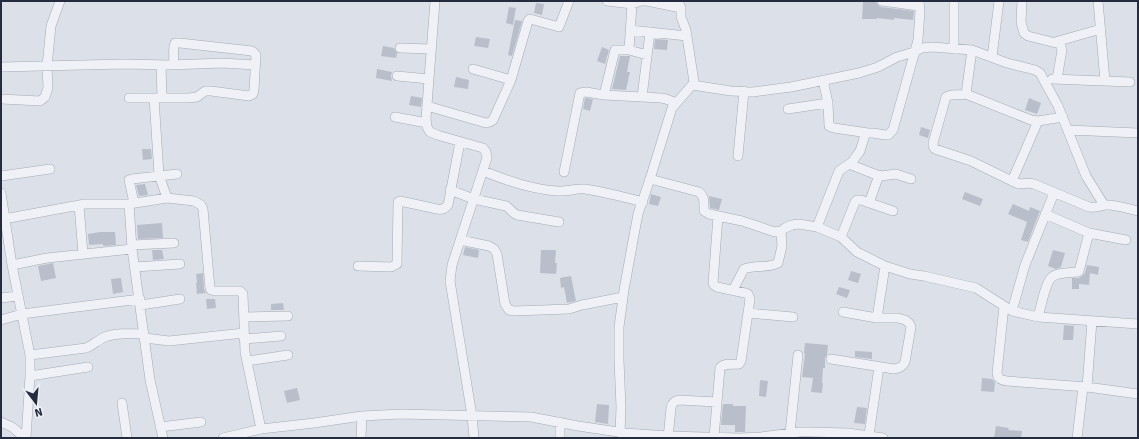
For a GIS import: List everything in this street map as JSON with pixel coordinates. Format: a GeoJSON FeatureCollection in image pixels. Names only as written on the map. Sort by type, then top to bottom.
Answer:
{"type":"FeatureCollection","features":[{"type":"Feature","properties":{"kind":"street"},"geometry":{"type":"LineString","coordinates":[[1,99],[40,101],[45,97],[48,88],[47,66],[51,26],[60,1]]}},
{"type":"Feature","properties":{"kind":"street"},"geometry":{"type":"LineString","coordinates":[[435,1],[427,106],[427,127],[430,132],[483,148],[486,152],[487,158],[452,265],[450,281],[472,416],[474,438]]}},
{"type":"Feature","properties":{"kind":"street"},"geometry":{"type":"LineString","coordinates":[[427,106],[486,123],[493,120],[512,80],[528,21],[530,19],[559,27],[569,1]]}},
{"type":"Feature","properties":{"kind":"street"},"geometry":{"type":"LineString","coordinates":[[607,1],[632,4],[641,1],[680,4],[681,17],[686,30],[694,82],[672,108],[638,214],[631,247],[623,297],[619,337],[623,435]]}},
{"type":"Feature","properties":{"kind":"street"},"geometry":{"type":"LineString","coordinates":[[823,80],[828,103],[828,122],[831,128],[885,135],[891,133],[918,36],[919,3],[882,1]]}},
{"type":"Feature","properties":{"kind":"street"},"geometry":{"type":"LineString","coordinates":[[954,1],[954,48]]}},
{"type":"Feature","properties":{"kind":"street"},"geometry":{"type":"LineString","coordinates":[[992,58],[999,1]]}},
{"type":"Feature","properties":{"kind":"street"},"geometry":{"type":"LineString","coordinates":[[1022,1],[1021,22],[1024,33],[1028,36],[1060,44],[1062,50],[1057,79]]}},
{"type":"Feature","properties":{"kind":"street"},"geometry":{"type":"LineString","coordinates":[[1098,1],[1105,81]]}},
{"type":"Feature","properties":{"kind":"street"},"geometry":{"type":"LineString","coordinates":[[629,50],[632,4]]}},
{"type":"Feature","properties":{"kind":"street"},"geometry":{"type":"LineString","coordinates":[[1055,42],[1101,29]]}},
{"type":"Feature","properties":{"kind":"street"},"geometry":{"type":"LineString","coordinates":[[630,30],[687,36]]}},
{"type":"Feature","properties":{"kind":"street"},"geometry":{"type":"LineString","coordinates":[[642,97],[650,32]]}},
{"type":"Feature","properties":{"kind":"street"},"geometry":{"type":"LineString","coordinates":[[129,98],[189,98],[197,97],[205,91],[249,96],[253,94],[256,55],[252,51],[180,43],[174,44],[173,47],[173,64],[166,65]]}},
{"type":"Feature","properties":{"kind":"street"},"geometry":{"type":"LineString","coordinates":[[692,85],[731,91],[753,92],[784,88],[859,73],[878,67],[897,57],[932,46],[972,50],[992,58],[1036,70],[1040,73],[1063,117],[1086,176],[1104,205]]}},
{"type":"Feature","properties":{"kind":"street"},"geometry":{"type":"LineString","coordinates":[[400,48],[431,49]]}},
{"type":"Feature","properties":{"kind":"street"},"geometry":{"type":"LineString","coordinates":[[604,95],[613,52],[615,50],[629,50],[647,56]]}},
{"type":"Feature","properties":{"kind":"street"},"geometry":{"type":"LineString","coordinates":[[966,94],[972,50]]}},
{"type":"Feature","properties":{"kind":"street"},"geometry":{"type":"LineString","coordinates":[[1,67],[223,63],[255,65]]}},
{"type":"Feature","properties":{"kind":"street"},"geometry":{"type":"LineString","coordinates":[[166,65],[158,98],[159,176],[166,198]]}},
{"type":"Feature","properties":{"kind":"street"},"geometry":{"type":"LineString","coordinates":[[473,69],[512,80]]}},
{"type":"Feature","properties":{"kind":"street"},"geometry":{"type":"LineString","coordinates":[[397,76],[429,79]]}},
{"type":"Feature","properties":{"kind":"street"},"geometry":{"type":"LineString","coordinates":[[1043,79],[1130,82]]}},
{"type":"Feature","properties":{"kind":"street"},"geometry":{"type":"LineString","coordinates":[[738,156],[744,91]]}},
{"type":"Feature","properties":{"kind":"street"},"geometry":{"type":"LineString","coordinates":[[564,172],[580,93],[586,92],[604,95],[666,99],[676,103]]}},
{"type":"Feature","properties":{"kind":"street"},"geometry":{"type":"LineString","coordinates":[[1063,117],[1038,121],[1031,120],[966,94],[952,94],[946,96],[933,146],[935,149],[971,161],[1012,181],[1020,184],[1031,183],[1089,207],[1096,208],[1104,205],[1112,205],[1138,211]]}},
{"type":"Feature","properties":{"kind":"street"},"geometry":{"type":"LineString","coordinates":[[788,109],[828,103]]}},
{"type":"Feature","properties":{"kind":"street"},"geometry":{"type":"LineString","coordinates":[[395,117],[426,123]]}},
{"type":"Feature","properties":{"kind":"street"},"geometry":{"type":"LineString","coordinates":[[1012,181],[1038,121]]}},
{"type":"Feature","properties":{"kind":"street"},"geometry":{"type":"LineString","coordinates":[[1068,130],[1138,133]]}},
{"type":"Feature","properties":{"kind":"street"},"geometry":{"type":"LineString","coordinates":[[817,227],[838,171],[849,164],[860,151],[864,138],[868,133]]}},
{"type":"Feature","properties":{"kind":"street"},"geometry":{"type":"LineString","coordinates":[[358,266],[391,267],[397,264],[398,202],[400,201],[437,209],[443,209],[448,205],[460,142]]}},
{"type":"Feature","properties":{"kind":"street"},"geometry":{"type":"LineString","coordinates":[[849,164],[879,175],[896,174],[911,178]]}},
{"type":"Feature","properties":{"kind":"street"},"geometry":{"type":"LineString","coordinates":[[1,176],[50,169]]}},
{"type":"Feature","properties":{"kind":"street"},"geometry":{"type":"LineString","coordinates":[[483,171],[510,182],[526,186],[566,192],[583,189],[643,202]]}},
{"type":"Feature","properties":{"kind":"street"},"geometry":{"type":"LineString","coordinates":[[163,438],[150,380],[132,247],[132,204],[130,180],[177,174]]}},
{"type":"Feature","properties":{"kind":"street"},"geometry":{"type":"LineString","coordinates":[[869,202],[879,175]]}},
{"type":"Feature","properties":{"kind":"street"},"geometry":{"type":"LineString","coordinates":[[650,179],[699,192],[702,195],[704,211],[706,213],[742,221],[775,232],[781,231],[792,225],[799,224],[817,227],[841,237],[857,252],[885,266],[910,274],[976,288],[1008,308],[1038,317],[1138,324]]}},
{"type":"Feature","properties":{"kind":"street"},"geometry":{"type":"LineString","coordinates":[[450,190],[506,206],[517,215],[559,222]]}},
{"type":"Feature","properties":{"kind":"street"},"geometry":{"type":"LineString","coordinates":[[1,193],[4,219],[5,252],[12,265],[30,355],[26,438]]}},
{"type":"Feature","properties":{"kind":"street"},"geometry":{"type":"LineString","coordinates":[[1054,193],[1008,308],[997,373],[998,376],[1000,379],[1007,381],[1085,387],[1138,394]]}},
{"type":"Feature","properties":{"kind":"street"},"geometry":{"type":"LineString","coordinates":[[4,219],[79,205],[132,204],[166,198],[194,201],[199,203],[203,209],[210,288],[211,290],[215,291],[240,291],[243,294],[244,336],[247,361],[261,429]]}},
{"type":"Feature","properties":{"kind":"street"},"geometry":{"type":"LineString","coordinates":[[841,237],[857,200],[869,202],[893,211]]}},
{"type":"Feature","properties":{"kind":"street"},"geometry":{"type":"LineString","coordinates":[[79,205],[83,254]]}},
{"type":"Feature","properties":{"kind":"street"},"geometry":{"type":"LineString","coordinates":[[1045,214],[1089,233],[1126,240]]}},
{"type":"Feature","properties":{"kind":"street"},"geometry":{"type":"LineString","coordinates":[[714,437],[720,368],[722,365],[726,364],[740,364],[743,358],[749,297],[745,293],[717,287],[713,283],[718,216]]}},
{"type":"Feature","properties":{"kind":"street"},"geometry":{"type":"LineString","coordinates":[[733,290],[744,269],[755,266],[774,266],[778,263],[782,246],[781,231]]}},
{"type":"Feature","properties":{"kind":"street"},"geometry":{"type":"LineString","coordinates":[[1038,317],[1047,285],[1052,277],[1079,271],[1089,233]]}},
{"type":"Feature","properties":{"kind":"street"},"geometry":{"type":"LineString","coordinates":[[460,240],[489,246],[494,249],[497,254],[505,304],[509,310],[569,309],[623,297]]}},
{"type":"Feature","properties":{"kind":"street"},"geometry":{"type":"LineString","coordinates":[[12,265],[47,258],[174,243]]}},
{"type":"Feature","properties":{"kind":"street"},"geometry":{"type":"LineString","coordinates":[[135,267],[180,264]]}},
{"type":"Feature","properties":{"kind":"street"},"geometry":{"type":"LineString","coordinates":[[877,318],[885,266]]}},
{"type":"Feature","properties":{"kind":"street"},"geometry":{"type":"LineString","coordinates":[[1,298],[18,296]]}},
{"type":"Feature","properties":{"kind":"street"},"geometry":{"type":"LineString","coordinates":[[1,320],[22,314],[180,299]]}},
{"type":"Feature","properties":{"kind":"street"},"geometry":{"type":"LineString","coordinates":[[831,359],[894,369],[899,369],[905,362],[911,328],[909,323],[898,318],[877,318],[843,312]]}},
{"type":"Feature","properties":{"kind":"street"},"geometry":{"type":"LineString","coordinates":[[748,313],[793,317]]}},
{"type":"Feature","properties":{"kind":"street"},"geometry":{"type":"LineString","coordinates":[[244,317],[288,316]]}},
{"type":"Feature","properties":{"kind":"street"},"geometry":{"type":"LineString","coordinates":[[1077,438],[1085,387],[1092,321]]}},
{"type":"Feature","properties":{"kind":"street"},"geometry":{"type":"LineString","coordinates":[[30,355],[86,348],[104,337],[111,335],[145,336],[169,341],[244,336],[281,336]]}},
{"type":"Feature","properties":{"kind":"street"},"geometry":{"type":"LineString","coordinates":[[247,361],[288,355]]}},
{"type":"Feature","properties":{"kind":"street"},"geometry":{"type":"LineString","coordinates":[[790,433],[798,355]]}},
{"type":"Feature","properties":{"kind":"street"},"geometry":{"type":"LineString","coordinates":[[30,376],[88,367]]}},
{"type":"Feature","properties":{"kind":"street"},"geometry":{"type":"LineString","coordinates":[[869,435],[880,367]]}},
{"type":"Feature","properties":{"kind":"street"},"geometry":{"type":"LineString","coordinates":[[668,437],[672,403],[679,400],[717,402]]}},
{"type":"Feature","properties":{"kind":"street"},"geometry":{"type":"LineString","coordinates":[[122,403],[127,438]]}},
{"type":"Feature","properties":{"kind":"street"},"geometry":{"type":"LineString","coordinates":[[227,438],[261,429],[362,416],[401,414],[531,417],[623,435],[730,438],[761,437],[790,433],[809,435],[848,433],[883,438]]}},
{"type":"Feature","properties":{"kind":"street"},"geometry":{"type":"LineString","coordinates":[[361,438],[362,416]]}},
{"type":"Feature","properties":{"kind":"street"},"geometry":{"type":"LineString","coordinates":[[1,422],[12,427],[26,438]]}},
{"type":"Feature","properties":{"kind":"street"},"geometry":{"type":"LineString","coordinates":[[160,427],[201,422]]}},
{"type":"Feature","properties":{"kind":"street"},"geometry":{"type":"LineString","coordinates":[[560,422],[560,438]]}},
{"type":"Feature","properties":{"kind":"building"},"geometry":{"type":"Polygon","coordinates":[[[863,2],[876,2],[881,7],[914,11],[913,20],[894,18],[894,20],[877,18],[862,19],[863,2]]]}},
{"type":"Feature","properties":{"kind":"building"},"geometry":{"type":"Polygon","coordinates":[[[536,3],[544,4],[542,15],[534,13],[536,3]]]}},
{"type":"Feature","properties":{"kind":"building"},"geometry":{"type":"Polygon","coordinates":[[[509,7],[516,8],[513,25],[506,23],[509,7]]]}},
{"type":"Feature","properties":{"kind":"building"},"geometry":{"type":"Polygon","coordinates":[[[515,20],[522,21],[512,56],[508,55],[515,20]]]}},
{"type":"Feature","properties":{"kind":"building"},"geometry":{"type":"Polygon","coordinates":[[[476,37],[490,39],[488,48],[474,46],[476,37]]]}},
{"type":"Feature","properties":{"kind":"building"},"geometry":{"type":"Polygon","coordinates":[[[655,39],[668,40],[667,50],[654,49],[655,39]]]}},
{"type":"Feature","properties":{"kind":"building"},"geometry":{"type":"Polygon","coordinates":[[[383,46],[394,48],[397,53],[396,58],[381,56],[383,46]]]}},
{"type":"Feature","properties":{"kind":"building"},"geometry":{"type":"Polygon","coordinates":[[[602,47],[609,50],[605,64],[597,61],[602,47]]]}},
{"type":"Feature","properties":{"kind":"building"},"geometry":{"type":"Polygon","coordinates":[[[620,56],[630,56],[627,72],[630,72],[626,90],[612,89],[620,56]]]}},
{"type":"Feature","properties":{"kind":"building"},"geometry":{"type":"Polygon","coordinates":[[[377,69],[392,72],[392,81],[376,78],[377,69]]]}},
{"type":"Feature","properties":{"kind":"building"},"geometry":{"type":"Polygon","coordinates":[[[456,77],[469,80],[468,89],[454,87],[456,77]]]}},
{"type":"Feature","properties":{"kind":"building"},"geometry":{"type":"Polygon","coordinates":[[[411,96],[422,98],[421,107],[409,105],[411,96]]]}},
{"type":"Feature","properties":{"kind":"building"},"geometry":{"type":"Polygon","coordinates":[[[585,98],[593,99],[590,111],[583,109],[585,98]]]}},
{"type":"Feature","properties":{"kind":"building"},"geometry":{"type":"Polygon","coordinates":[[[1029,98],[1041,103],[1037,114],[1025,110],[1029,98]]]}},
{"type":"Feature","properties":{"kind":"building"},"geometry":{"type":"Polygon","coordinates":[[[921,127],[930,130],[928,138],[919,135],[921,127]]]}},
{"type":"Feature","properties":{"kind":"building"},"geometry":{"type":"Polygon","coordinates":[[[142,149],[151,149],[152,159],[143,160],[142,149]]]}},
{"type":"Feature","properties":{"kind":"building"},"geometry":{"type":"Polygon","coordinates":[[[145,184],[148,195],[139,196],[136,185],[145,184]]]}},
{"type":"Feature","properties":{"kind":"building"},"geometry":{"type":"Polygon","coordinates":[[[965,192],[983,199],[980,206],[962,199],[965,192]]]}},
{"type":"Feature","properties":{"kind":"building"},"geometry":{"type":"Polygon","coordinates":[[[651,194],[661,197],[658,206],[649,204],[651,194]]]}},
{"type":"Feature","properties":{"kind":"building"},"geometry":{"type":"Polygon","coordinates":[[[709,196],[722,199],[719,210],[710,208],[709,196]]]}},
{"type":"Feature","properties":{"kind":"building"},"geometry":{"type":"Polygon","coordinates":[[[1013,204],[1029,211],[1030,207],[1040,211],[1028,242],[1021,240],[1027,222],[1008,214],[1013,204]]]}},
{"type":"Feature","properties":{"kind":"building"},"geometry":{"type":"Polygon","coordinates":[[[162,223],[163,238],[138,239],[137,225],[162,223]]]}},
{"type":"Feature","properties":{"kind":"building"},"geometry":{"type":"Polygon","coordinates":[[[115,232],[116,245],[89,245],[88,234],[115,232]]]}},
{"type":"Feature","properties":{"kind":"building"},"geometry":{"type":"Polygon","coordinates":[[[465,247],[479,250],[478,258],[463,255],[465,247]]]}},
{"type":"Feature","properties":{"kind":"building"},"geometry":{"type":"Polygon","coordinates":[[[152,250],[162,250],[164,259],[153,260],[152,250]]]}},
{"type":"Feature","properties":{"kind":"building"},"geometry":{"type":"Polygon","coordinates":[[[541,250],[556,250],[556,274],[540,273],[541,250]]]}},
{"type":"Feature","properties":{"kind":"building"},"geometry":{"type":"Polygon","coordinates":[[[1053,250],[1065,253],[1061,267],[1056,269],[1048,266],[1053,250]]]}},
{"type":"Feature","properties":{"kind":"building"},"geometry":{"type":"Polygon","coordinates":[[[53,263],[56,278],[41,281],[38,266],[53,263]]]}},
{"type":"Feature","properties":{"kind":"building"},"geometry":{"type":"Polygon","coordinates":[[[1087,265],[1099,267],[1098,275],[1090,273],[1089,285],[1079,284],[1079,289],[1072,289],[1072,278],[1079,278],[1082,276],[1085,273],[1087,265]]]}},
{"type":"Feature","properties":{"kind":"building"},"geometry":{"type":"Polygon","coordinates":[[[851,271],[861,274],[858,283],[848,280],[851,271]]]}},
{"type":"Feature","properties":{"kind":"building"},"geometry":{"type":"Polygon","coordinates":[[[203,273],[204,289],[206,293],[197,294],[196,274],[203,273]]]}},
{"type":"Feature","properties":{"kind":"building"},"geometry":{"type":"Polygon","coordinates":[[[571,276],[576,301],[567,303],[564,287],[561,288],[560,278],[571,276]]]}},
{"type":"Feature","properties":{"kind":"building"},"geometry":{"type":"Polygon","coordinates":[[[121,278],[123,292],[113,294],[111,279],[121,278]]]}},
{"type":"Feature","properties":{"kind":"building"},"geometry":{"type":"Polygon","coordinates":[[[839,287],[850,290],[847,298],[836,294],[839,287]]]}},
{"type":"Feature","properties":{"kind":"building"},"geometry":{"type":"Polygon","coordinates":[[[206,299],[215,299],[216,308],[207,309],[206,299]]]}},
{"type":"Feature","properties":{"kind":"building"},"geometry":{"type":"Polygon","coordinates":[[[283,303],[284,310],[271,310],[271,304],[283,303]]]}},
{"type":"Feature","properties":{"kind":"building"},"geometry":{"type":"Polygon","coordinates":[[[1064,325],[1074,326],[1073,340],[1063,340],[1064,325]]]}},
{"type":"Feature","properties":{"kind":"building"},"geometry":{"type":"Polygon","coordinates":[[[805,343],[828,345],[827,355],[825,358],[825,368],[823,368],[822,393],[811,392],[813,378],[802,377],[805,343]]]}},
{"type":"Feature","properties":{"kind":"building"},"geometry":{"type":"Polygon","coordinates":[[[855,351],[872,352],[872,359],[855,357],[855,351]]]}},
{"type":"Feature","properties":{"kind":"building"},"geometry":{"type":"Polygon","coordinates":[[[982,378],[992,379],[995,382],[994,392],[981,391],[982,378]]]}},
{"type":"Feature","properties":{"kind":"building"},"geometry":{"type":"Polygon","coordinates":[[[760,380],[768,381],[766,397],[759,396],[760,380]]]}},
{"type":"Feature","properties":{"kind":"building"},"geometry":{"type":"Polygon","coordinates":[[[297,388],[300,400],[287,403],[284,391],[297,388]]]}},
{"type":"Feature","properties":{"kind":"building"},"geometry":{"type":"Polygon","coordinates":[[[597,404],[609,405],[608,424],[595,422],[597,404]]]}},
{"type":"Feature","properties":{"kind":"building"},"geometry":{"type":"Polygon","coordinates":[[[723,404],[746,406],[745,432],[735,432],[735,425],[721,425],[723,404]]]}},
{"type":"Feature","properties":{"kind":"building"},"geometry":{"type":"Polygon","coordinates":[[[857,407],[867,408],[865,424],[854,423],[857,407]]]}},
{"type":"Feature","properties":{"kind":"building"},"geometry":{"type":"Polygon","coordinates":[[[996,426],[1009,428],[1008,430],[1022,431],[1021,438],[994,438],[996,426]]]}}]}
